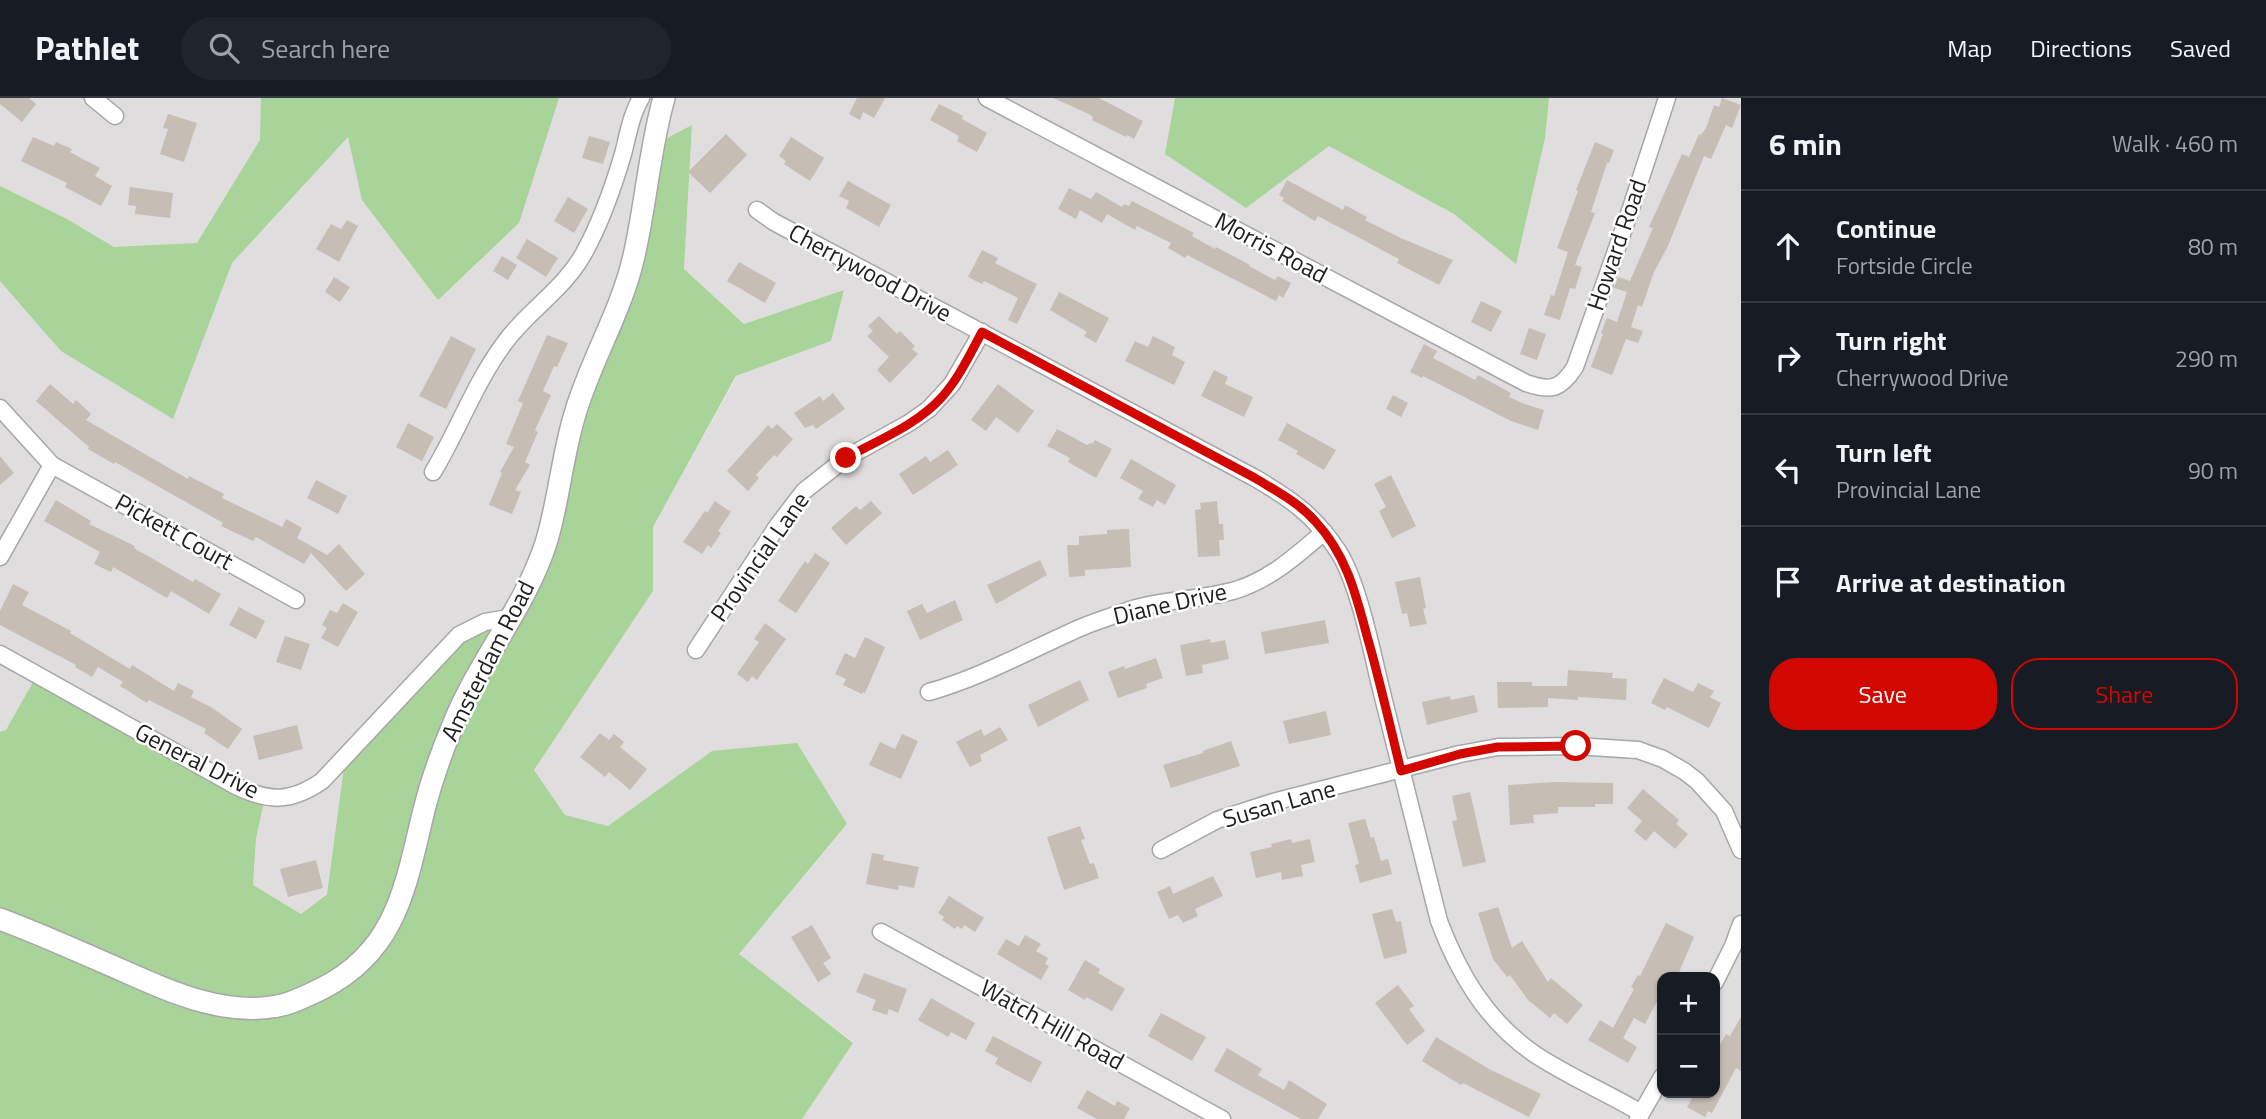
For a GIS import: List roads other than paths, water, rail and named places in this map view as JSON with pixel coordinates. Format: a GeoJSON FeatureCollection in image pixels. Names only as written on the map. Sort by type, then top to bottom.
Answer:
{"type":"FeatureCollection","features":[{"type":"Feature","properties":{"kind":"street"},"geometry":{"type":"LineString","coordinates":[[93,98],[115,116]]}},
{"type":"Feature","properties":{"kind":"street"},"geometry":{"type":"LineString","coordinates":[[433,472],[468,401],[506,340],[571,273],[582,257],[610,194],[634,111],[641,98]]}},
{"type":"Feature","properties":{"kind":"street","name":"Amsterdam Road"},"geometry":{"type":"LineString","coordinates":[[0,919],[132,975],[198,1000],[219,1005],[264,1008],[300,999],[339,980],[358,967],[371,953],[388,926],[412,865],[426,802],[445,744],[472,685],[533,574],[546,543],[575,412],[630,271],[652,146],[664,98]]}},
{"type":"Feature","properties":{"kind":"street","name":"Morris Road"},"geometry":{"type":"LineString","coordinates":[[987,98],[1526,383],[1539,388],[1558,386]]}},
{"type":"Feature","properties":{"kind":"street","name":"Howard Road"},"geometry":{"type":"LineString","coordinates":[[1558,386],[1575,367],[1667,98]]}},
{"type":"Feature","properties":{"kind":"street","name":"Cherrywood Drive"},"geometry":{"type":"LineString","coordinates":[[757,211],[1255,478],[1305,510],[1324,532],[1350,573],[1439,921],[1466,983],[1487,1012],[1534,1054],[1639,1116]]}},
{"type":"Feature","properties":{"kind":"street","name":"Provincial Lane"},"geometry":{"type":"LineString","coordinates":[[696,650],[778,525],[804,491],[846,458],[929,409],[952,384],[982,332]]}},
{"type":"Feature","properties":{"kind":"street","name":"Pickett Court"},"geometry":{"type":"LineString","coordinates":[[0,408],[52,465],[296,600]]}},
{"type":"Feature","properties":{"kind":"street"},"geometry":{"type":"LineString","coordinates":[[0,557],[52,465]]}},
{"type":"Feature","properties":{"kind":"street","name":"Diane Drive"},"geometry":{"type":"LineString","coordinates":[[929,692],[951,686],[1017,659],[1072,631],[1131,609],[1213,595],[1255,583],[1276,571],[1324,532]]}},
{"type":"Feature","properties":{"kind":"street","name":"General Drive"},"geometry":{"type":"LineString","coordinates":[[0,654],[234,785],[254,794],[279,798],[302,793],[322,782],[458,635],[485,622],[509,618]]}},
{"type":"Feature","properties":{"kind":"street","name":"Susan Lane"},"geometry":{"type":"LineString","coordinates":[[1161,850],[1217,820],[1273,802],[1460,754],[1498,747],[1576,746],[1638,750],[1662,759],[1697,781],[1724,811],[1741,850]]}},
{"type":"Feature","properties":{"kind":"street"},"geometry":{"type":"LineString","coordinates":[[1719,972],[1741,924]]}},
{"type":"Feature","properties":{"kind":"street","name":"Watch Hill Road"},"geometry":{"type":"LineString","coordinates":[[881,932],[1222,1119]]}},
{"type":"Feature","properties":{"kind":"street"},"geometry":{"type":"LineString","coordinates":[[1639,1116],[1657,1085]]}}]}
